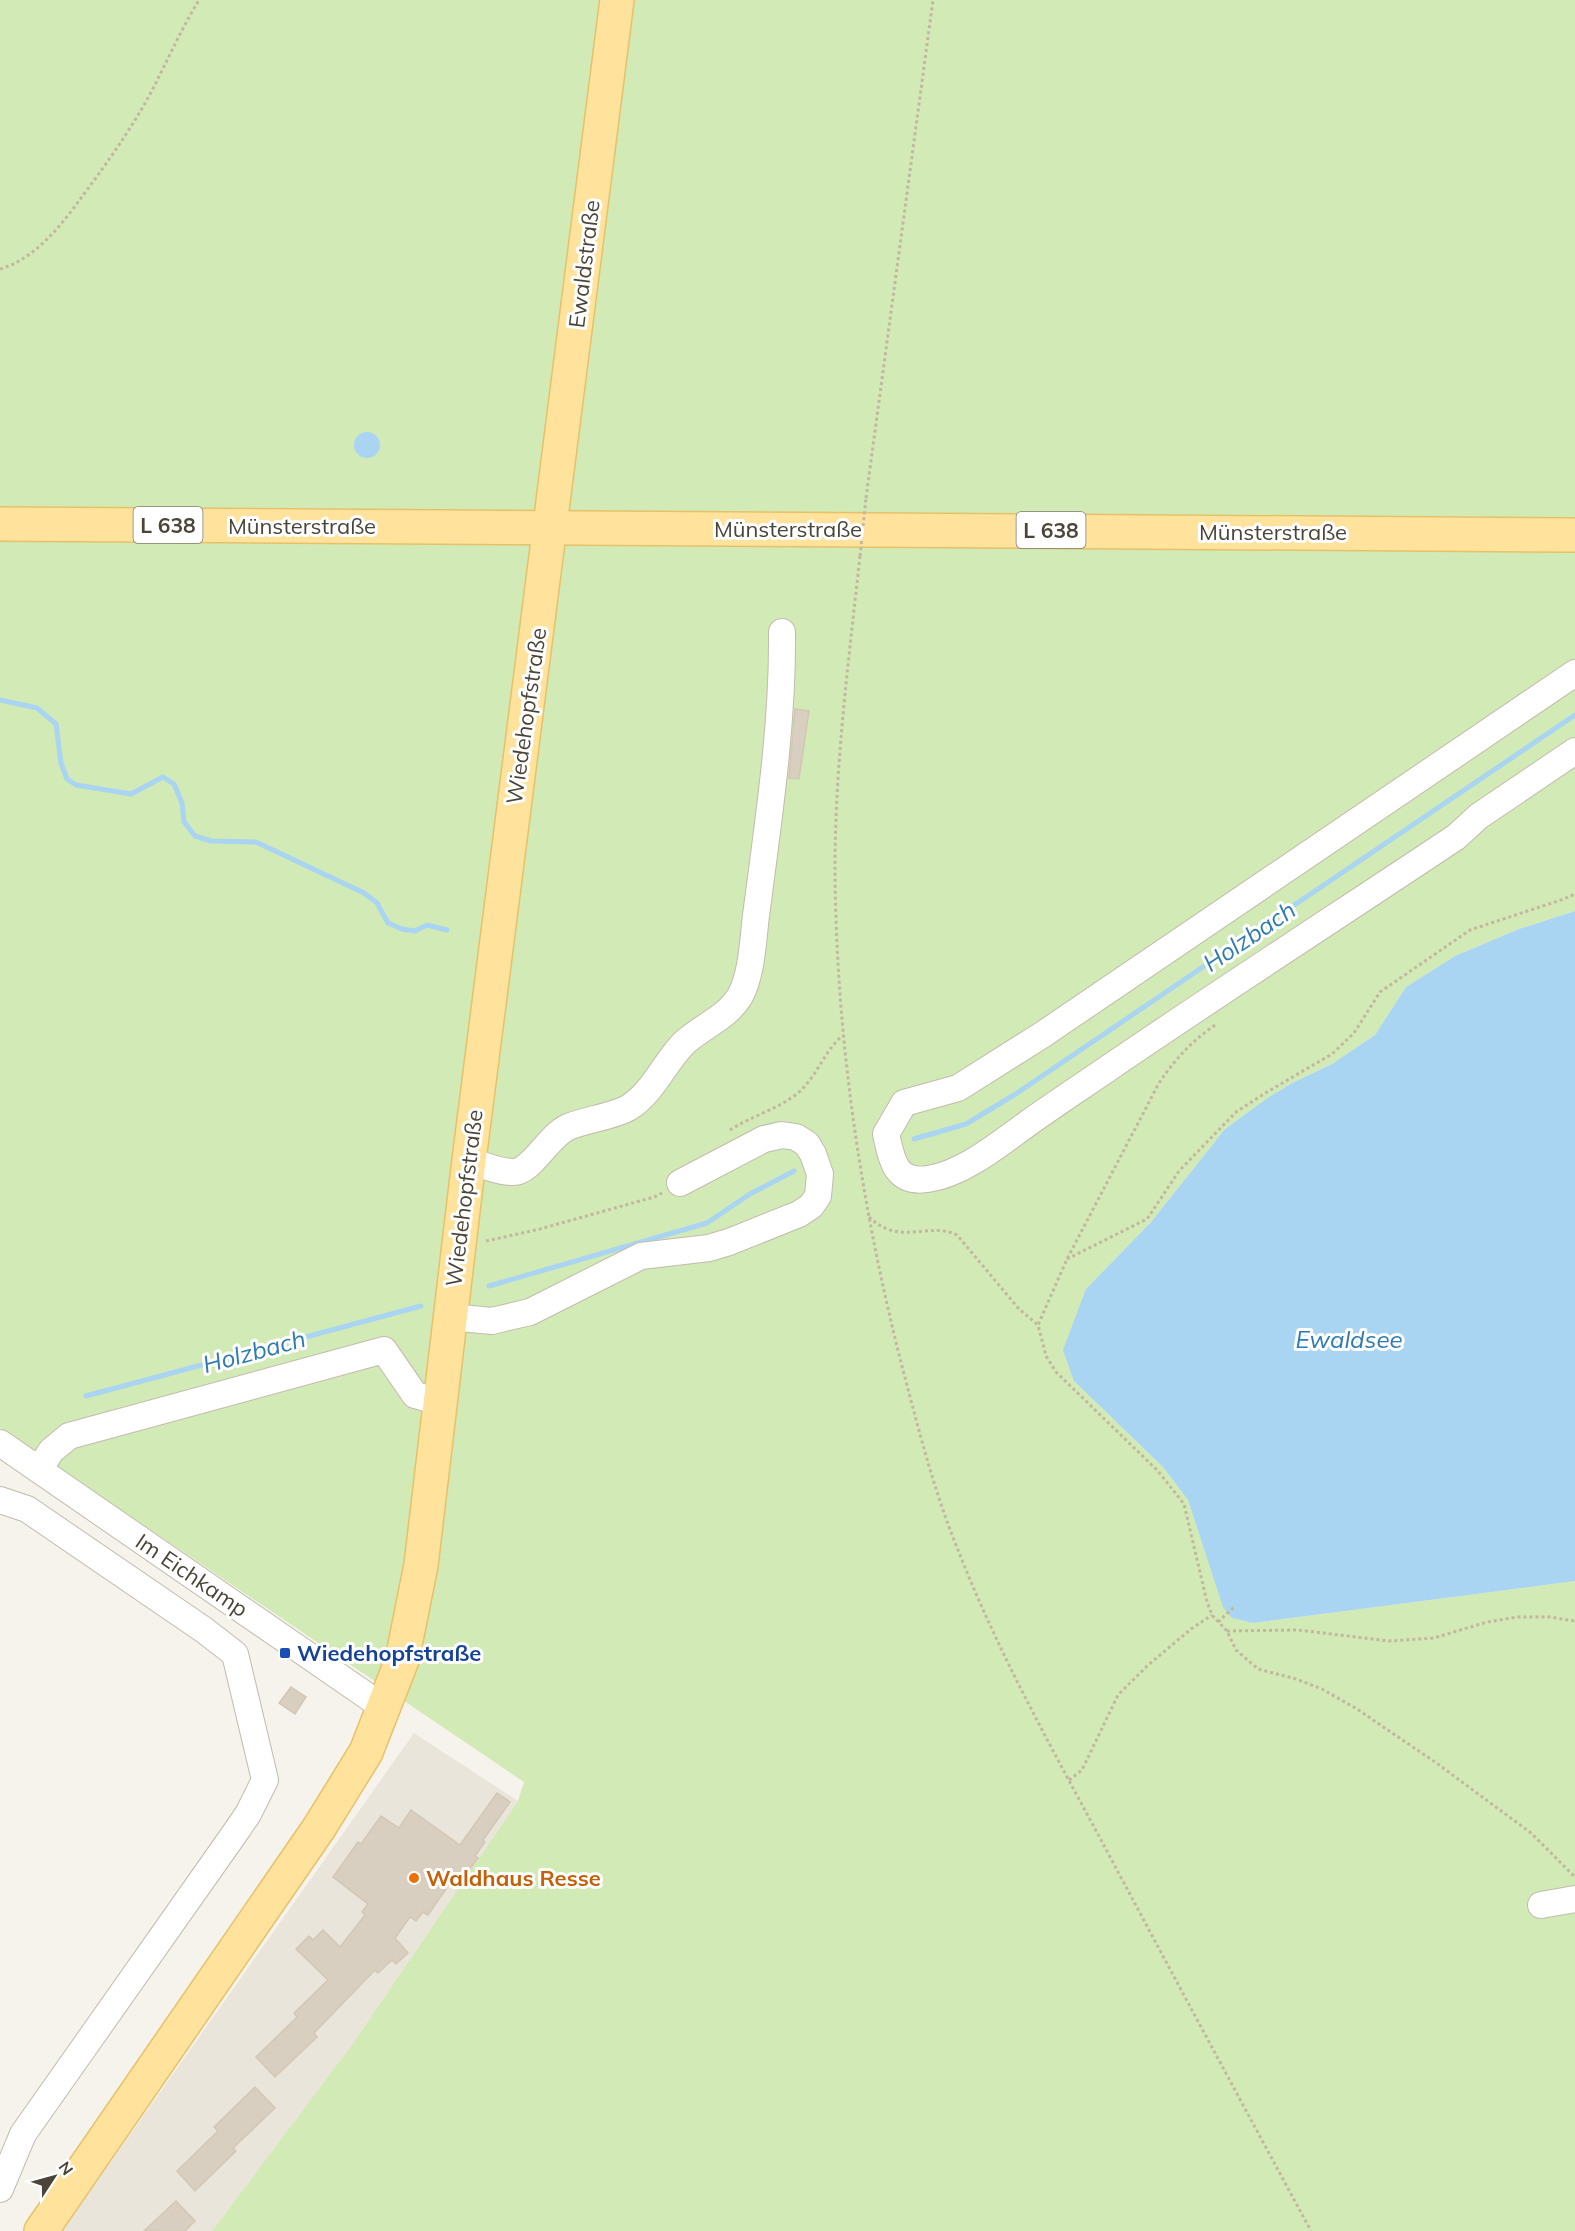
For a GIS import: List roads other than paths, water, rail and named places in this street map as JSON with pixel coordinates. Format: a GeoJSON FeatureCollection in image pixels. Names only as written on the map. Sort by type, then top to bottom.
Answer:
{"type":"FeatureCollection","features":[{"type":"Feature","properties":{"kind":"main road","name":"Ewaldstraße"},"geometry":{"type":"LineString","coordinates":[[551,528],[617,0]]}},
{"type":"Feature","properties":{"kind":"main road","name":"Münsterstraße"},"geometry":{"type":"LineString","coordinates":[[0,524],[1575,535]]}},
{"type":"Feature","properties":{"kind":"main road","name":"Wiedehopfstraße"},"geometry":{"type":"LineString","coordinates":[[41,2231],[319,1828],[366,1752],[402,1660],[421,1565],[469,1160],[551,528]]}},
{"type":"Feature","properties":{"kind":"street"},"geometry":{"type":"LineString","coordinates":[[469,1160],[514,1172],[524,1169],[547,1143],[567,1128],[627,1109],[646,1094],[684,1043],[729,1009],[740,997],[748,978],[762,872],[782,683],[782,632]]}},
{"type":"Feature","properties":{"kind":"street"},"geometry":{"type":"LineString","coordinates":[[1575,673],[1042,1035],[958,1088],[904,1103],[886,1134],[897,1170],[908,1179],[929,1179],[956,1170],[997,1146],[1181,1018],[1456,837],[1479,816],[1575,751]]}},
{"type":"Feature","properties":{"kind":"street"},"geometry":{"type":"LineString","coordinates":[[450,1317],[492,1321],[530,1312],[641,1256],[710,1248],[729,1242],[799,1214],[811,1206],[818,1196],[820,1174],[807,1144],[796,1137],[782,1135],[764,1139],[680,1183]]}},
{"type":"Feature","properties":{"kind":"street"},"geometry":{"type":"LineString","coordinates":[[39,1470],[51,1451],[69,1436],[384,1350],[415,1395],[440,1402]]}},
{"type":"Feature","properties":{"kind":"street","name":"Im Eichkamp"},"geometry":{"type":"LineString","coordinates":[[0,1443],[383,1707]]}},
{"type":"Feature","properties":{"kind":"street"},"geometry":{"type":"LineString","coordinates":[[0,1500],[27,1509],[235,1653],[264,1780],[242,1824],[23,2134],[0,2189]]}},
{"type":"Feature","properties":{"kind":"street"},"geometry":{"type":"LineString","coordinates":[[1541,1905],[1575,1899]]}},
{"type":"Feature","properties":{"kind":"water"},"geometry":{"type":"Polygon","coordinates":[[[367,432],[376,436],[380,445],[376,454],[367,458],[358,454],[354,445],[358,436],[367,432]]]}},
{"type":"Feature","properties":{"kind":"water","name":"Ewaldsee"},"geometry":{"type":"Polygon","coordinates":[[[1575,911],[1575,1581],[1253,1623],[1232,1618],[1223,1607],[1188,1500],[1163,1467],[1074,1381],[1063,1350],[1086,1289],[1151,1222],[1225,1129],[1266,1099],[1292,1083],[1332,1064],[1375,1035],[1406,987],[1455,956],[1519,929],[1575,911]]]}},
{"type":"Feature","properties":{"kind":"waterway"},"geometry":{"type":"LineString","coordinates":[[0,700],[37,708],[56,724],[61,763],[67,779],[76,785],[131,794],[163,777],[174,784],[182,803],[184,822],[195,836],[211,841],[256,842],[364,893],[377,903],[388,923],[415,931],[427,925],[447,930]]}},
{"type":"Feature","properties":{"kind":"waterway","name":"Holzbach"},"geometry":{"type":"LineString","coordinates":[[914,1139],[966,1124],[1014,1095],[1575,715]]}},
{"type":"Feature","properties":{"kind":"waterway","name":"Holzbach"},"geometry":{"type":"LineString","coordinates":[[489,1286],[707,1223],[750,1194],[794,1171]]}},
{"type":"Feature","properties":{"kind":"waterway","name":"Holzbach"},"geometry":{"type":"LineString","coordinates":[[86,1396],[421,1306]]}},
{"type":"Feature","properties":{"kind":"place","name":"Wiedehopfstraße"},"geometry":{"type":"Point","coordinates":[285,1653]}},
{"type":"Feature","properties":{"kind":"place","name":"Waldhaus Resse"},"geometry":{"type":"Point","coordinates":[414,1878]}}]}
